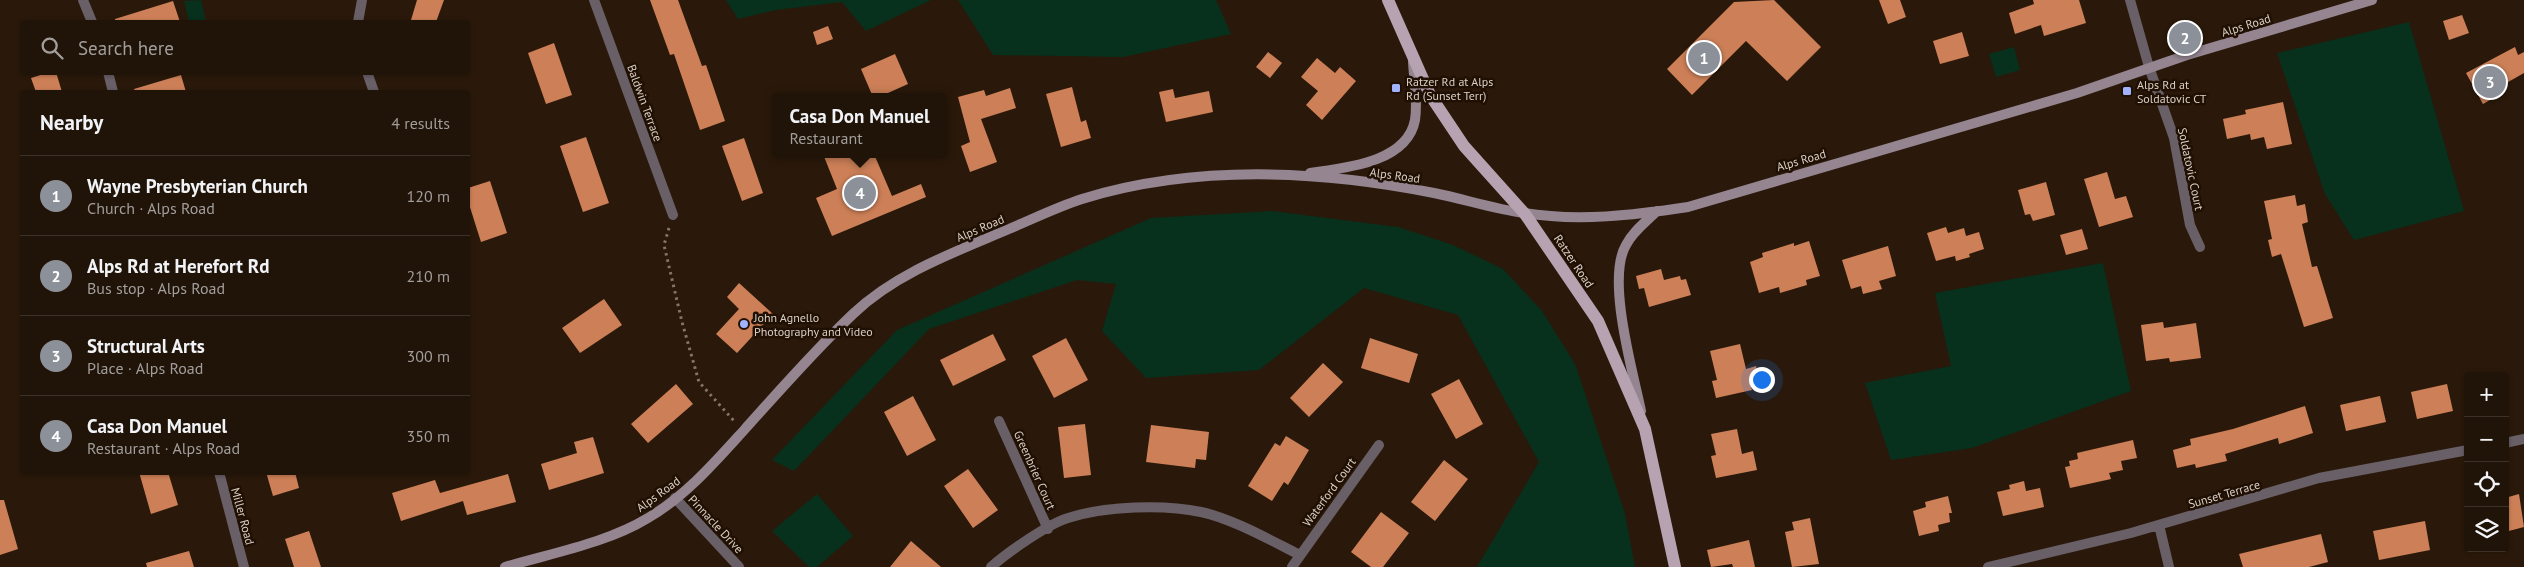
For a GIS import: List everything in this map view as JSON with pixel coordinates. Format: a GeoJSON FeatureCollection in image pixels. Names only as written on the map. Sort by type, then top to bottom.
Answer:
{"type":"FeatureCollection","features":[{"type":"Feature","properties":{"kind":"main road","name":"Ratzer Road"},"geometry":{"type":"LineString","coordinates":[[1388,0],[1430,95],[1464,146],[1525,214],[1598,321],[1645,429],[1675,567]]}},
{"type":"Feature","properties":{"kind":"main road","name":"Alps Road"},"geometry":{"type":"LineString","coordinates":[[505,567],[610,536],[652,516],[696,481],[855,312],[900,280],[932,262],[1079,200],[1137,184],[1204,176],[1298,174],[1432,193],[1525,214],[1601,216],[1688,207],[2077,92],[2149,67],[2372,0]]}},
{"type":"Feature","properties":{"kind":"main road"},"geometry":{"type":"LineString","coordinates":[[1298,174],[1356,166],[1382,157],[1404,142],[1415,121],[1413,58]]}},
{"type":"Feature","properties":{"kind":"main road"},"geometry":{"type":"LineString","coordinates":[[1645,429],[1622,322],[1618,267],[1625,246],[1638,228],[1657,211]]}},
{"type":"Feature","properties":{"kind":"street"},"geometry":{"type":"LineString","coordinates":[[83,0],[91,20]]}},
{"type":"Feature","properties":{"kind":"street"},"geometry":{"type":"LineString","coordinates":[[358,20],[362,0]]}},
{"type":"Feature","properties":{"kind":"street","name":"Baldwin Terrace"},"geometry":{"type":"LineString","coordinates":[[594,0],[673,215]]}},
{"type":"Feature","properties":{"kind":"street","name":"Soldatovic Court"},"geometry":{"type":"LineString","coordinates":[[2130,0],[2149,67],[2174,138],[2190,225],[2200,247]]}},
{"type":"Feature","properties":{"kind":"street"},"geometry":{"type":"LineString","coordinates":[[109,75],[113,90]]}},
{"type":"Feature","properties":{"kind":"street"},"geometry":{"type":"LineString","coordinates":[[368,75],[373,90]]}},
{"type":"Feature","properties":{"kind":"street","name":"Greenbrier Court"},"geometry":{"type":"LineString","coordinates":[[999,421],[1048,529]]}},
{"type":"Feature","properties":{"kind":"street"},"geometry":{"type":"LineString","coordinates":[[2509,442],[2524,439]]}},
{"type":"Feature","properties":{"kind":"street","name":"Waterford Court"},"geometry":{"type":"LineString","coordinates":[[1292,567],[1379,445]]}},
{"type":"Feature","properties":{"kind":"street","name":"Sunset Terrace"},"geometry":{"type":"LineString","coordinates":[[1988,567],[2160,525],[2319,478],[2464,451]]}},
{"type":"Feature","properties":{"kind":"street","name":"Miller Road"},"geometry":{"type":"LineString","coordinates":[[220,475],[244,567]]}},
{"type":"Feature","properties":{"kind":"street","name":"Pinnacle Drive"},"geometry":{"type":"LineString","coordinates":[[675,498],[739,567]]}},
{"type":"Feature","properties":{"kind":"street"},"geometry":{"type":"LineString","coordinates":[[991,567],[1008,552],[1068,518],[1132,507],[1202,512],[1258,533],[1300,555]]}},
{"type":"Feature","properties":{"kind":"street"},"geometry":{"type":"LineString","coordinates":[[2160,525],[2169,567]]}},
{"type":"Feature","properties":{"kind":"path"},"geometry":{"type":"LineString","coordinates":[[673,215],[664,245],[682,322],[699,382],[743,431]]}},
{"type":"Feature","properties":{"kind":"green space"},"geometry":{"type":"Polygon","coordinates":[[[201,0],[206,20],[189,20],[184,1],[201,0]]]}},
{"type":"Feature","properties":{"kind":"green space"},"geometry":{"type":"Polygon","coordinates":[[[726,0],[931,0],[866,31],[842,2],[776,10],[738,19],[726,0]]]}},
{"type":"Feature","properties":{"kind":"green space"},"geometry":{"type":"Polygon","coordinates":[[[958,0],[1216,0],[1231,34],[1123,57],[993,55],[958,0]]]}},
{"type":"Feature","properties":{"kind":"green space"},"geometry":{"type":"Polygon","coordinates":[[[2409,22],[2464,211],[2354,240],[2325,194],[2277,53],[2409,22]]]}},
{"type":"Feature","properties":{"kind":"green space"},"geometry":{"type":"Polygon","coordinates":[[[2014,47],[2020,70],[1996,77],[1989,54],[2014,47]]]}},
{"type":"Feature","properties":{"kind":"green space"},"geometry":{"type":"Polygon","coordinates":[[[1272,211],[1398,227],[1453,245],[1503,269],[1542,311],[1575,364],[1625,514],[1635,567],[1477,567],[1539,462],[1458,315],[1364,288],[1259,370],[1146,378],[1102,331],[1116,284],[1077,280],[929,329],[794,471],[772,460],[897,330],[1151,218],[1272,211]]]}},
{"type":"Feature","properties":{"kind":"green space"},"geometry":{"type":"Polygon","coordinates":[[[2103,263],[2131,391],[1972,448],[1891,460],[1865,383],[1951,366],[1935,293],[2103,263]]]}},
{"type":"Feature","properties":{"kind":"green space"},"geometry":{"type":"Polygon","coordinates":[[[817,494],[853,536],[817,567],[809,567],[772,531],[817,494]]]}},
{"type":"Feature","properties":{"kind":"building"},"geometry":{"type":"Polygon","coordinates":[[[417,0],[444,0],[437,20],[411,20],[417,0]]]}},
{"type":"Feature","properties":{"kind":"building"},"geometry":{"type":"Polygon","coordinates":[[[650,0],[678,0],[702,66],[706,65],[725,121],[700,130],[674,54],[670,55],[650,0]]]}},
{"type":"Feature","properties":{"kind":"building"},"geometry":{"type":"Polygon","coordinates":[[[1774,0],[1821,47],[1787,81],[1746,41],[1692,95],[1667,69],[1734,2],[1774,0]]]}},
{"type":"Feature","properties":{"kind":"building"},"geometry":{"type":"Polygon","coordinates":[[[1879,0],[1900,0],[1906,17],[1888,24],[1879,0]]]}},
{"type":"Feature","properties":{"kind":"building"},"geometry":{"type":"Polygon","coordinates":[[[2033,0],[2079,0],[2086,23],[2044,36],[2041,25],[2015,34],[2009,13],[2034,4],[2033,0]]]}},
{"type":"Feature","properties":{"kind":"building"},"geometry":{"type":"Polygon","coordinates":[[[173,1],[179,20],[115,20],[173,1]]]}},
{"type":"Feature","properties":{"kind":"building"},"geometry":{"type":"Polygon","coordinates":[[[2462,15],[2469,33],[2449,40],[2443,21],[2462,15]]]}},
{"type":"Feature","properties":{"kind":"building"},"geometry":{"type":"Polygon","coordinates":[[[828,26],[833,39],[817,45],[813,32],[828,26]]]}},
{"type":"Feature","properties":{"kind":"building"},"geometry":{"type":"Polygon","coordinates":[[[1962,32],[1969,56],[1940,64],[1933,41],[1962,32]]]}},
{"type":"Feature","properties":{"kind":"building"},"geometry":{"type":"Polygon","coordinates":[[[554,43],[572,95],[546,104],[528,53],[554,43]]]}},
{"type":"Feature","properties":{"kind":"building"},"geometry":{"type":"Polygon","coordinates":[[[2515,47],[2518,55],[2524,52],[2524,73],[2494,90],[2497,96],[2483,104],[2466,73],[2515,47]]]}},
{"type":"Feature","properties":{"kind":"building"},"geometry":{"type":"Polygon","coordinates":[[[1268,52],[1282,63],[1270,78],[1256,67],[1268,52]]]}},
{"type":"Feature","properties":{"kind":"building"},"geometry":{"type":"Polygon","coordinates":[[[895,54],[908,84],[888,93],[871,93],[861,69],[895,54]]]}},
{"type":"Feature","properties":{"kind":"building"},"geometry":{"type":"Polygon","coordinates":[[[1317,58],[1335,73],[1340,67],[1356,81],[1322,120],[1306,105],[1318,91],[1301,77],[1317,58]]]}},
{"type":"Feature","properties":{"kind":"building"},"geometry":{"type":"Polygon","coordinates":[[[40,75],[57,75],[61,90],[35,90],[31,78],[40,75]]]}},
{"type":"Feature","properties":{"kind":"building"},"geometry":{"type":"Polygon","coordinates":[[[181,75],[185,90],[134,90],[181,75]]]}},
{"type":"Feature","properties":{"kind":"building"},"geometry":{"type":"Polygon","coordinates":[[[1072,87],[1081,122],[1086,120],[1091,138],[1061,147],[1046,94],[1072,87]]]}},
{"type":"Feature","properties":{"kind":"building"},"geometry":{"type":"Polygon","coordinates":[[[1010,88],[1016,108],[981,119],[997,162],[970,172],[961,146],[970,142],[958,97],[984,90],[986,96],[1010,88]]]}},
{"type":"Feature","properties":{"kind":"building"},"geometry":{"type":"Polygon","coordinates":[[[1173,89],[1175,98],[1209,91],[1213,112],[1166,122],[1159,92],[1173,89]]]}},
{"type":"Feature","properties":{"kind":"building"},"geometry":{"type":"Polygon","coordinates":[[[2283,102],[2292,144],[2267,149],[2264,137],[2251,140],[2250,134],[2227,139],[2223,119],[2246,114],[2245,110],[2283,102]]]}},
{"type":"Feature","properties":{"kind":"building"},"geometry":{"type":"Polygon","coordinates":[[[586,137],[609,203],[583,212],[560,146],[586,137]]]}},
{"type":"Feature","properties":{"kind":"building"},"geometry":{"type":"Polygon","coordinates":[[[744,138],[763,193],[742,201],[722,146],[744,138]]]}},
{"type":"Feature","properties":{"kind":"building"},"geometry":{"type":"Polygon","coordinates":[[[825,158],[876,158],[892,196],[921,184],[926,197],[832,236],[816,198],[837,189],[825,158]]]}},
{"type":"Feature","properties":{"kind":"building"},"geometry":{"type":"Polygon","coordinates":[[[2107,172],[2115,199],[2126,196],[2133,217],[2099,227],[2084,179],[2107,172]]]}},
{"type":"Feature","properties":{"kind":"building"},"geometry":{"type":"Polygon","coordinates":[[[490,181],[507,233],[481,242],[470,207],[470,187],[490,181]]]}},
{"type":"Feature","properties":{"kind":"building"},"geometry":{"type":"Polygon","coordinates":[[[2046,182],[2055,215],[2033,221],[2030,214],[2025,215],[2018,190],[2046,182]]]}},
{"type":"Feature","properties":{"kind":"building"},"geometry":{"type":"Polygon","coordinates":[[[2295,195],[2297,206],[2305,204],[2308,222],[2302,224],[2312,267],[2317,266],[2333,318],[2304,327],[2281,254],[2272,257],[2268,240],[2272,239],[2264,201],[2295,195]]]}},
{"type":"Feature","properties":{"kind":"building"},"geometry":{"type":"Polygon","coordinates":[[[1946,227],[1948,233],[1964,228],[1966,236],[1979,232],[1984,249],[1969,254],[1970,257],[1956,261],[1955,256],[1936,261],[1927,233],[1946,227]]]}},
{"type":"Feature","properties":{"kind":"building"},"geometry":{"type":"Polygon","coordinates":[[[2082,229],[2088,249],[2066,255],[2060,235],[2082,229]]]}},
{"type":"Feature","properties":{"kind":"building"},"geometry":{"type":"Polygon","coordinates":[[[1809,241],[1820,276],[1806,280],[1807,285],[1780,293],[1779,287],[1759,293],[1750,262],[1763,257],[1762,253],[1794,243],[1794,246],[1809,241]]]}},
{"type":"Feature","properties":{"kind":"building"},"geometry":{"type":"Polygon","coordinates":[[[1888,246],[1896,276],[1879,281],[1882,289],[1863,294],[1861,286],[1851,289],[1842,260],[1888,246]]]}},
{"type":"Feature","properties":{"kind":"building"},"geometry":{"type":"Polygon","coordinates":[[[1661,269],[1664,280],[1680,276],[1681,280],[1686,279],[1691,295],[1649,307],[1644,288],[1639,289],[1636,276],[1661,269]]]}},
{"type":"Feature","properties":{"kind":"building","name":"John Agnello Photography and Video"},"geometry":{"type":"Polygon","coordinates":[[[739,283],[773,314],[737,353],[716,334],[739,309],[727,297],[739,283]]]}},
{"type":"Feature","properties":{"kind":"building"},"geometry":{"type":"Polygon","coordinates":[[[604,299],[622,325],[580,353],[562,328],[604,299]]]}},
{"type":"Feature","properties":{"kind":"building"},"geometry":{"type":"Polygon","coordinates":[[[2163,322],[2164,328],[2196,323],[2201,358],[2170,362],[2169,358],[2146,361],[2141,325],[2163,322]]]}},
{"type":"Feature","properties":{"kind":"building"},"geometry":{"type":"Polygon","coordinates":[[[993,334],[1006,360],[953,386],[940,360],[993,334]]]}},
{"type":"Feature","properties":{"kind":"building"},"geometry":{"type":"Polygon","coordinates":[[[1066,338],[1088,380],[1054,398],[1032,356],[1066,338]]]}},
{"type":"Feature","properties":{"kind":"building"},"geometry":{"type":"Polygon","coordinates":[[[1370,338],[1418,354],[1409,383],[1361,368],[1370,338]]]}},
{"type":"Feature","properties":{"kind":"building"},"geometry":{"type":"Polygon","coordinates":[[[1740,344],[1746,369],[1756,366],[1760,381],[1750,384],[1752,390],[1716,398],[1712,381],[1717,380],[1710,351],[1740,344]]]}},
{"type":"Feature","properties":{"kind":"building"},"geometry":{"type":"Polygon","coordinates":[[[1323,363],[1343,382],[1309,417],[1290,398],[1323,363]]]}},
{"type":"Feature","properties":{"kind":"building"},"geometry":{"type":"Polygon","coordinates":[[[1459,379],[1483,424],[1456,439],[1431,394],[1459,379]]]}},
{"type":"Feature","properties":{"kind":"building"},"geometry":{"type":"Polygon","coordinates":[[[676,384],[693,404],[648,443],[631,424],[676,384]]]}},
{"type":"Feature","properties":{"kind":"building"},"geometry":{"type":"Polygon","coordinates":[[[2447,384],[2453,411],[2417,419],[2411,392],[2447,384]]]}},
{"type":"Feature","properties":{"kind":"building"},"geometry":{"type":"Polygon","coordinates":[[[913,396],[936,440],[907,456],[884,412],[913,396]]]}},
{"type":"Feature","properties":{"kind":"building"},"geometry":{"type":"Polygon","coordinates":[[[2380,396],[2386,422],[2346,431],[2340,405],[2380,396]]]}},
{"type":"Feature","properties":{"kind":"building"},"geometry":{"type":"Polygon","coordinates":[[[2305,406],[2313,433],[2279,444],[2278,438],[2225,454],[2227,461],[2196,468],[2195,464],[2177,468],[2173,450],[2191,445],[2190,439],[2233,429],[2305,406]]]}},
{"type":"Feature","properties":{"kind":"building"},"geometry":{"type":"Polygon","coordinates":[[[1085,424],[1091,475],[1064,478],[1058,427],[1085,424]]]}},
{"type":"Feature","properties":{"kind":"building"},"geometry":{"type":"Polygon","coordinates":[[[1151,425],[1209,432],[1206,460],[1196,459],[1195,468],[1146,462],[1151,425]]]}},
{"type":"Feature","properties":{"kind":"building"},"geometry":{"type":"Polygon","coordinates":[[[1737,429],[1742,454],[1753,451],[1757,470],[1716,478],[1711,456],[1716,455],[1711,434],[1737,429]]]}},
{"type":"Feature","properties":{"kind":"building"},"geometry":{"type":"Polygon","coordinates":[[[1286,436],[1309,450],[1288,485],[1284,482],[1272,501],[1248,486],[1275,443],[1280,446],[1286,436]]]}},
{"type":"Feature","properties":{"kind":"building"},"geometry":{"type":"Polygon","coordinates":[[[593,437],[604,473],[549,490],[541,464],[577,453],[574,442],[593,437]]]}},
{"type":"Feature","properties":{"kind":"building"},"geometry":{"type":"Polygon","coordinates":[[[2133,440],[2137,458],[2121,461],[2123,470],[2109,473],[2111,479],[2070,488],[2065,467],[2070,466],[2069,461],[2078,459],[2077,453],[2133,440]]]}},
{"type":"Feature","properties":{"kind":"building"},"geometry":{"type":"Polygon","coordinates":[[[1444,460],[1468,479],[1435,521],[1411,502],[1444,460]]]}},
{"type":"Feature","properties":{"kind":"building"},"geometry":{"type":"Polygon","coordinates":[[[968,469],[998,510],[973,528],[944,486],[968,469]]]}},
{"type":"Feature","properties":{"kind":"building"},"geometry":{"type":"Polygon","coordinates":[[[508,474],[516,502],[467,515],[463,501],[401,521],[392,493],[435,480],[440,493],[508,474]]]}},
{"type":"Feature","properties":{"kind":"building"},"geometry":{"type":"Polygon","coordinates":[[[140,475],[169,475],[178,505],[151,514],[140,475]]]}},
{"type":"Feature","properties":{"kind":"building"},"geometry":{"type":"Polygon","coordinates":[[[267,475],[296,475],[299,488],[273,496],[267,475]]]}},
{"type":"Feature","properties":{"kind":"building"},"geometry":{"type":"Polygon","coordinates":[[[2024,481],[2026,491],[2040,488],[2044,507],[2003,516],[1997,492],[2010,489],[2009,485],[2024,481]]]}},
{"type":"Feature","properties":{"kind":"building"},"geometry":{"type":"Polygon","coordinates":[[[2519,494],[2524,527],[2509,531],[2509,507],[2509,497],[2519,494]]]}},
{"type":"Feature","properties":{"kind":"building"},"geometry":{"type":"Polygon","coordinates":[[[1948,496],[1952,513],[1949,513],[1950,522],[1938,525],[1939,531],[1919,536],[1913,511],[1926,507],[1925,502],[1948,496]]]}},
{"type":"Feature","properties":{"kind":"building"},"geometry":{"type":"Polygon","coordinates":[[[0,500],[4,500],[18,549],[0,555],[0,500]]]}},
{"type":"Feature","properties":{"kind":"building"},"geometry":{"type":"Polygon","coordinates":[[[1381,512],[1409,533],[1383,567],[1371,567],[1351,552],[1381,512]]]}},
{"type":"Feature","properties":{"kind":"building"},"geometry":{"type":"Polygon","coordinates":[[[1810,518],[1819,564],[1792,567],[1785,532],[1794,530],[1792,522],[1810,518]]]}},
{"type":"Feature","properties":{"kind":"building"},"geometry":{"type":"Polygon","coordinates":[[[2425,521],[2430,550],[2379,560],[2373,531],[2425,521]]]}},
{"type":"Feature","properties":{"kind":"building"},"geometry":{"type":"Polygon","coordinates":[[[309,531],[321,567],[294,567],[285,539],[309,531]]]}},
{"type":"Feature","properties":{"kind":"building"},"geometry":{"type":"Polygon","coordinates":[[[2321,534],[2328,562],[2309,567],[2243,567],[2239,554],[2321,534]]]}},
{"type":"Feature","properties":{"kind":"building"},"geometry":{"type":"Polygon","coordinates":[[[1749,540],[1755,567],[1733,567],[1732,564],[1711,567],[1707,550],[1749,540]]]}},
{"type":"Feature","properties":{"kind":"building"},"geometry":{"type":"Polygon","coordinates":[[[911,541],[941,567],[890,567],[911,541]]]}},
{"type":"Feature","properties":{"kind":"building"},"geometry":{"type":"Polygon","coordinates":[[[189,551],[194,567],[147,567],[146,563],[189,551]]]}},
{"type":"Feature","properties":{"kind":"place","name":"Alps Rd at Herefort Rd"},"geometry":{"type":"Point","coordinates":[2185,38]}},
{"type":"Feature","properties":{"kind":"place","name":"Wayne Presbyterian Church"},"geometry":{"type":"Point","coordinates":[1704,58]}},
{"type":"Feature","properties":{"kind":"place","name":"Structural Arts"},"geometry":{"type":"Point","coordinates":[2490,82]}},
{"type":"Feature","properties":{"kind":"place","name":"Ratzer Rd at Alps Rd (Sunset Terr)"},"geometry":{"type":"Point","coordinates":[1396,88]}},
{"type":"Feature","properties":{"kind":"place","name":"Alps Rd at Soldatovic CT"},"geometry":{"type":"Point","coordinates":[2127,91]}},
{"type":"Feature","properties":{"kind":"place","name":"Casa Don Manuel"},"geometry":{"type":"Point","coordinates":[860,193]}},
{"type":"Feature","properties":{"kind":"place","name":"John Agnello Photography and Video"},"geometry":{"type":"Point","coordinates":[744,324]}}]}
